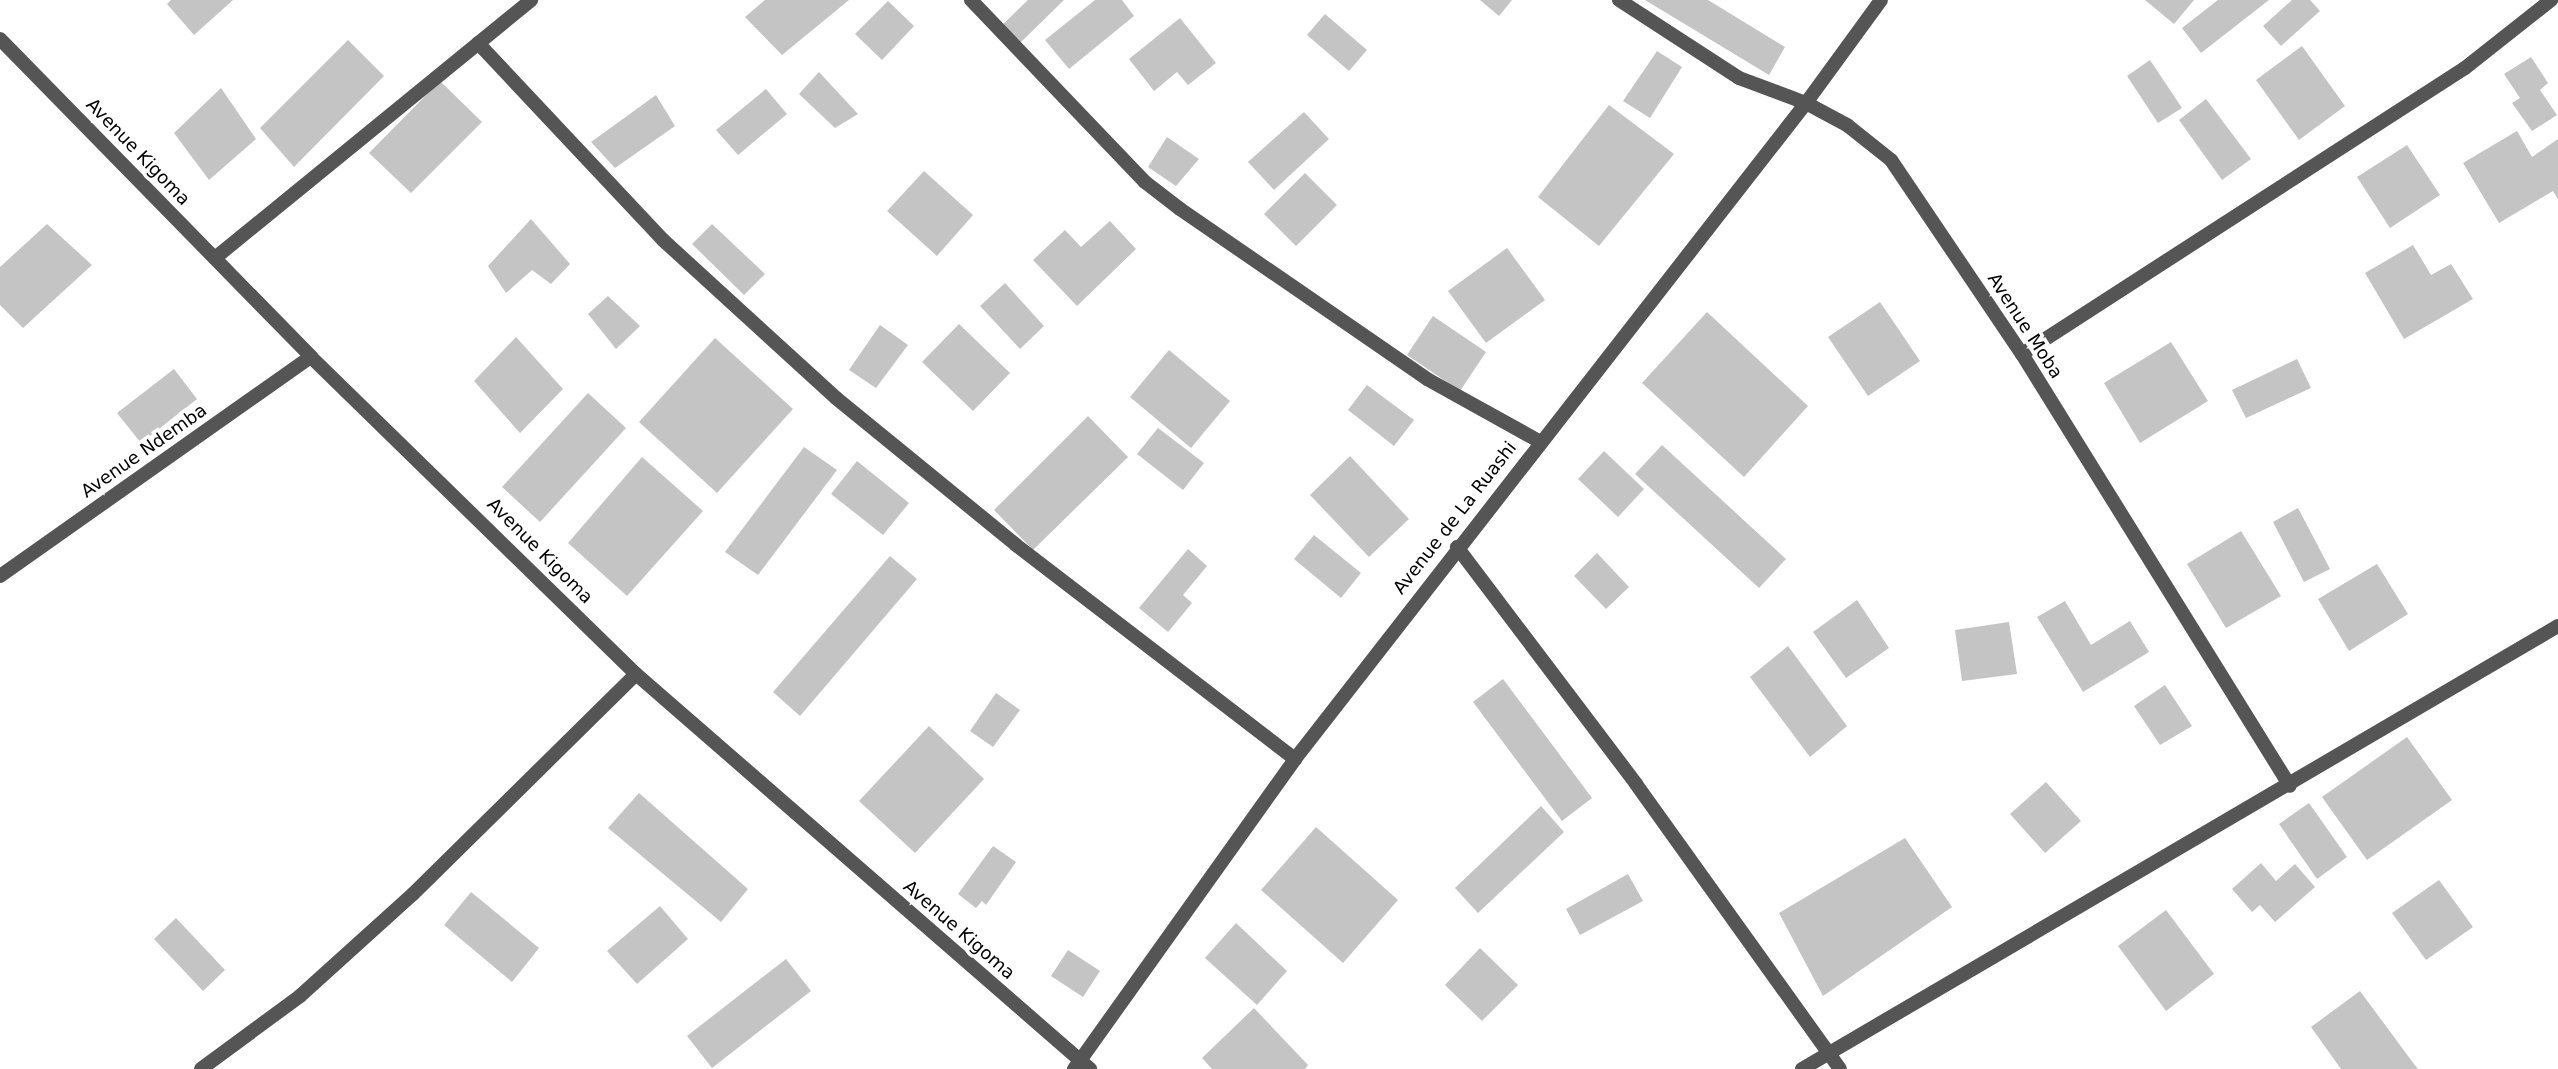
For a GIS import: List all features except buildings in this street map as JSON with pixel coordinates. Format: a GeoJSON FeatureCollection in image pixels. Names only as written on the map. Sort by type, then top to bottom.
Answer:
{"type":"FeatureCollection","features":[{"type":"Feature","properties":{"kind":"street"},"geometry":{"type":"LineString","coordinates":[[215,258],[531,0]]}},
{"type":"Feature","properties":{"kind":"street"},"geometry":{"type":"LineString","coordinates":[[971,0],[1145,182],[1427,379],[1539,441]]}},
{"type":"Feature","properties":{"kind":"street","name":"Avenue Moba"},"geometry":{"type":"LineString","coordinates":[[1619,0],[1739,78],[1806,103],[1847,125],[1891,160],[2022,354],[2290,786]]}},
{"type":"Feature","properties":{"kind":"street","name":"Avenue de La Ruashi"},"geometry":{"type":"LineString","coordinates":[[1081,1066],[1295,759],[1539,441],[1806,103],[1881,0]]}},
{"type":"Feature","properties":{"kind":"street"},"geometry":{"type":"LineString","coordinates":[[2022,354],[2465,68],[2551,0]]}},
{"type":"Feature","properties":{"kind":"street","name":"Avenue Kigoma"},"geometry":{"type":"LineString","coordinates":[[0,39],[310,357],[636,674],[1081,1066]]}},
{"type":"Feature","properties":{"kind":"street"},"geometry":{"type":"LineString","coordinates":[[478,43],[663,240],[836,398],[1016,545],[1295,759]]}},
{"type":"Feature","properties":{"kind":"street","name":"Avenue Ndemba"},"geometry":{"type":"LineString","coordinates":[[0,576],[310,357]]}},
{"type":"Feature","properties":{"kind":"street"},"geometry":{"type":"LineString","coordinates":[[1457,547],[1840,1069]]}},
{"type":"Feature","properties":{"kind":"street"},"geometry":{"type":"LineString","coordinates":[[1802,1069],[2290,786],[2558,626]]}},
{"type":"Feature","properties":{"kind":"street"},"geometry":{"type":"LineString","coordinates":[[201,1069],[300,996],[413,894],[636,674]]}}]}
